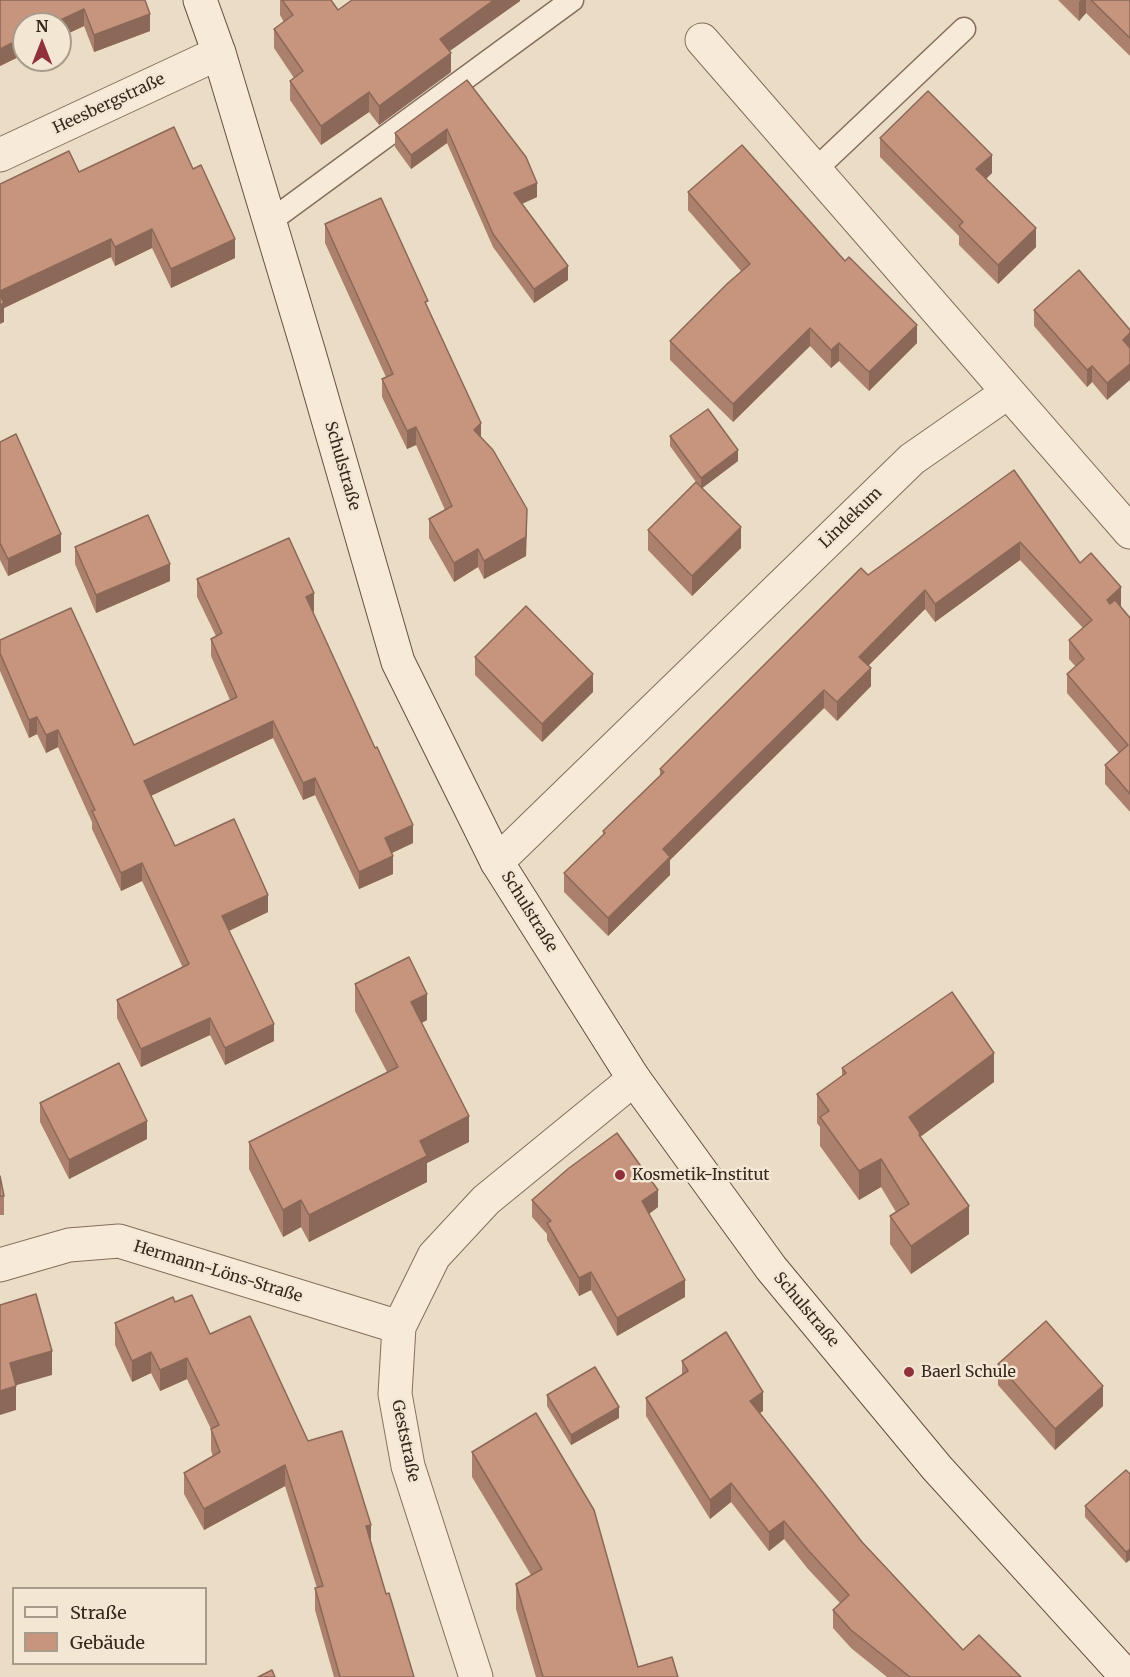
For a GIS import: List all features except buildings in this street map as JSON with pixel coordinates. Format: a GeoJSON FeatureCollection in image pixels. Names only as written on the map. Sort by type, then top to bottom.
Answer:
{"type":"FeatureCollection","features":[{"type":"Feature","properties":{"kind":"street","name":"Schulstraße"},"geometry":{"type":"LineString","coordinates":[[200,0],[219,53],[398,662],[497,862],[634,1079],[771,1268],[938,1468],[1127,1677]]}},
{"type":"Feature","properties":{"kind":"street"},"geometry":{"type":"LineString","coordinates":[[702,40],[1130,532]]}},
{"type":"Feature","properties":{"kind":"street","name":"Heesbergstraße"},"geometry":{"type":"LineString","coordinates":[[0,155],[219,53]]}},
{"type":"Feature","properties":{"kind":"street","name":"Lindekum"},"geometry":{"type":"LineString","coordinates":[[497,862],[912,459],[1007,393]]}},
{"type":"Feature","properties":{"kind":"street","name":"Geststraße"},"geometry":{"type":"LineString","coordinates":[[476,1677],[408,1466],[395,1394],[399,1327],[434,1256],[486,1200],[634,1079]]}},
{"type":"Feature","properties":{"kind":"street","name":"Hermann-Löns-Straße"},"geometry":{"type":"LineString","coordinates":[[0,1265],[69,1245],[119,1241],[399,1327]]}},
{"type":"Feature","properties":{"kind":"lane"},"geometry":{"type":"LineString","coordinates":[[269,222],[573,0]]}},
{"type":"Feature","properties":{"kind":"lane"},"geometry":{"type":"LineString","coordinates":[[815,170],[964,29]]}},
{"type":"Feature","properties":{"kind":"place","name":"Kosmetik-Institut"},"geometry":{"type":"Point","coordinates":[620,1175]}},
{"type":"Feature","properties":{"kind":"place","name":"Baerl Schule"},"geometry":{"type":"Point","coordinates":[909,1372]}}]}
